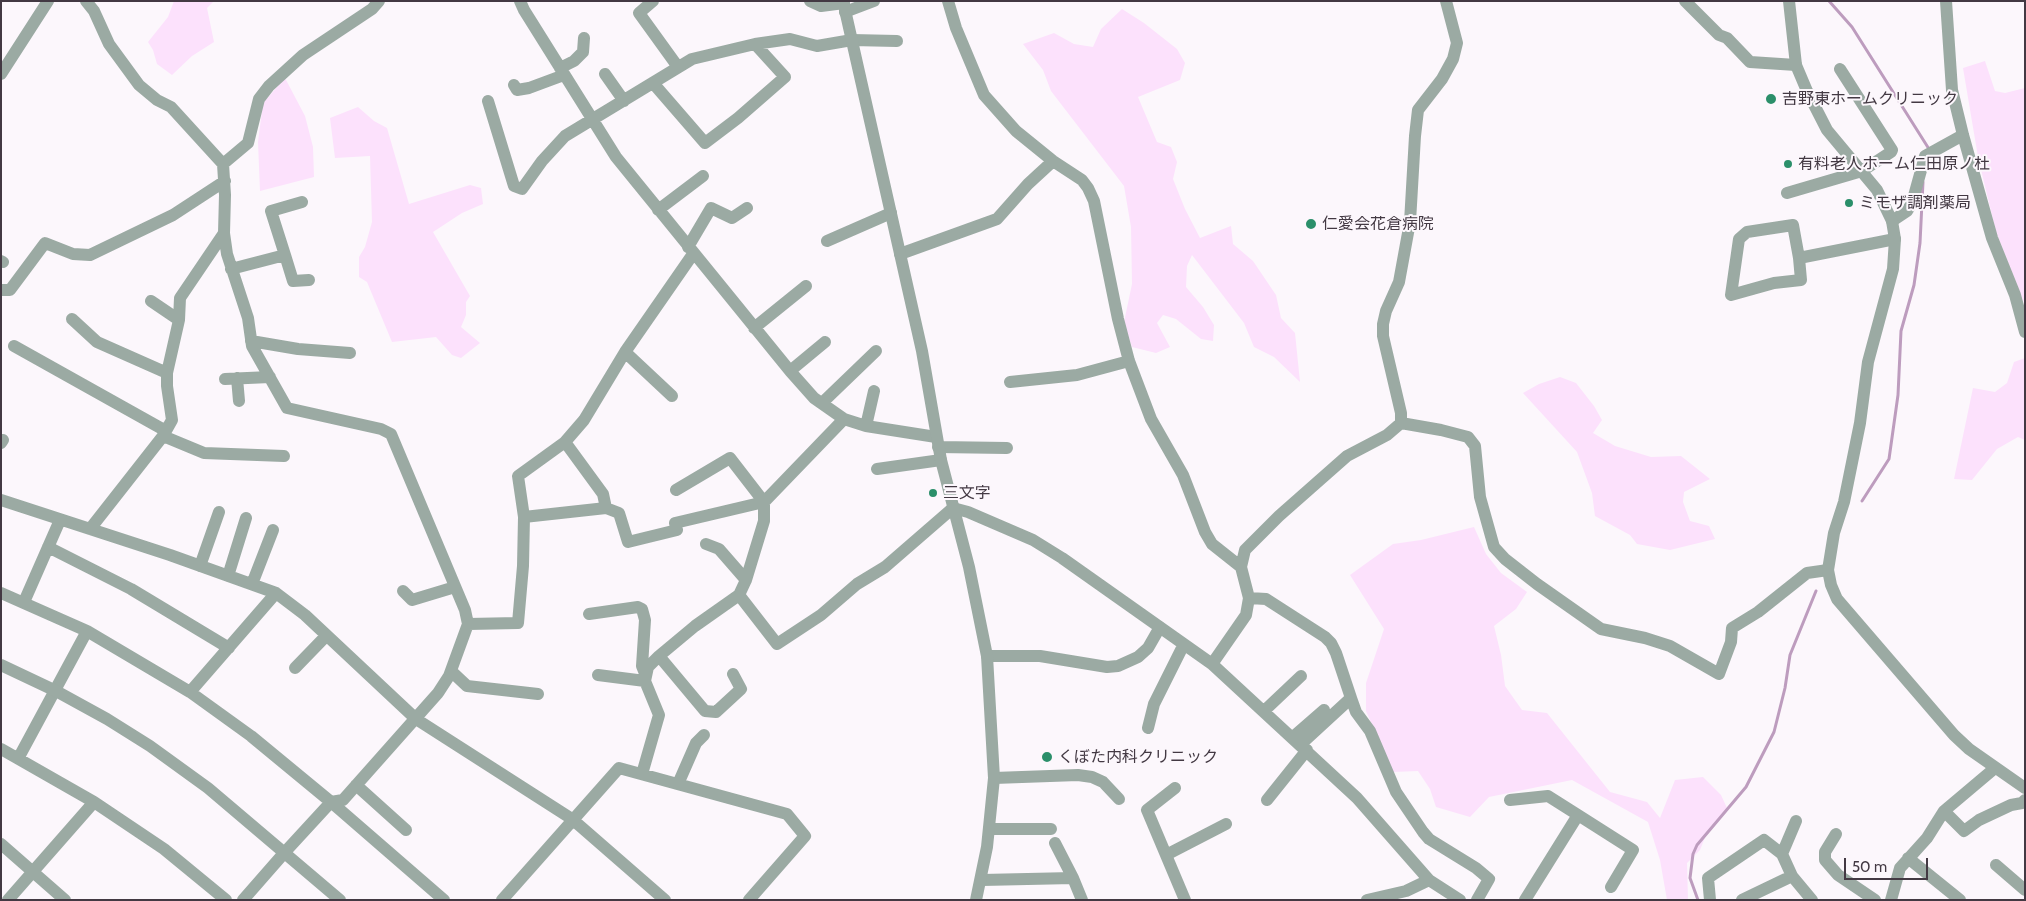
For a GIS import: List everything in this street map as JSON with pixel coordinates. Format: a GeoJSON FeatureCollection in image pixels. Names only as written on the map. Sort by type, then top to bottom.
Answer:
{"type":"FeatureCollection","features":[{"type":"Feature","properties":{"kind":"street"},"geometry":{"type":"LineString","coordinates":[[1,74],[48,1]]}},
{"type":"Feature","properties":{"kind":"street"},"geometry":{"type":"LineString","coordinates":[[86,1],[94,11],[109,44],[139,85],[157,100],[171,107],[223,164],[225,181],[224,233],[231,269],[248,318],[251,341],[260,362],[287,408],[391,434],[465,610],[468,624],[451,671],[438,693],[343,800],[331,802],[243,900]]}},
{"type":"Feature","properties":{"kind":"street"},"geometry":{"type":"LineString","coordinates":[[223,164],[248,143],[259,99],[269,86],[303,56],[372,9],[379,1]]}},
{"type":"Feature","properties":{"kind":"street"},"geometry":{"type":"LineString","coordinates":[[520,1],[616,157],[790,371],[822,403],[844,419],[866,426],[937,442],[1007,448]]}},
{"type":"Feature","properties":{"kind":"street"},"geometry":{"type":"LineString","coordinates":[[653,1],[638,13],[678,68]]}},
{"type":"Feature","properties":{"kind":"street"},"geometry":{"type":"LineString","coordinates":[[810,1],[821,6],[874,1]]}},
{"type":"Feature","properties":{"kind":"street"},"geometry":{"type":"LineString","coordinates":[[948,1],[956,28],[984,95],[1016,131],[1053,161],[1082,180],[1088,188],[1094,201],[1118,319],[1129,361],[1150,419],[1183,475],[1205,532],[1212,544],[1241,567]]}},
{"type":"Feature","properties":{"kind":"street"},"geometry":{"type":"LineString","coordinates":[[1212,664],[1246,615],[1249,598],[1241,567],[1245,550],[1279,516],[1347,456],[1387,435],[1401,423],[1401,413],[1383,324],[1399,282],[1410,222],[1418,110],[1442,79],[1454,59],[1457,43],[1446,1]]}},
{"type":"Feature","properties":{"kind":"street"},"geometry":{"type":"LineString","coordinates":[[1686,1],[1719,35],[1727,38],[1750,62],[1796,65]]}},
{"type":"Feature","properties":{"kind":"street"},"geometry":{"type":"LineString","coordinates":[[1789,1],[1796,65],[1816,110],[1827,130],[1877,190],[1892,221],[1895,239],[1892,269],[1868,362],[1860,423],[1844,502],[1834,533],[1828,570],[1831,585],[1838,599],[1855,620],[1954,735],[1995,768],[2025,788]]}},
{"type":"Feature","properties":{"kind":"street"},"geometry":{"type":"LineString","coordinates":[[1946,1],[1952,90],[1992,238],[2015,295],[2025,332]]}},
{"type":"Feature","properties":{"kind":"street"},"geometry":{"type":"LineString","coordinates":[[844,5],[922,351],[937,442],[970,567],[987,656],[994,778],[982,880],[976,900]]}},
{"type":"Feature","properties":{"kind":"street"},"geometry":{"type":"LineString","coordinates":[[514,85],[517,90],[529,88],[562,71],[583,52],[584,38]]}},
{"type":"Feature","properties":{"kind":"street"},"geometry":{"type":"LineString","coordinates":[[488,101],[514,186],[522,189],[542,161],[565,136],[692,59],[790,38],[817,46],[852,40],[897,42]]}},
{"type":"Feature","properties":{"kind":"street"},"geometry":{"type":"LineString","coordinates":[[653,83],[705,143],[738,118],[785,77],[755,44]]}},
{"type":"Feature","properties":{"kind":"street"},"geometry":{"type":"LineString","coordinates":[[1787,193],[1862,172],[1892,150],[1840,69]]}},
{"type":"Feature","properties":{"kind":"street"},"geometry":{"type":"LineString","coordinates":[[605,74],[624,101]]}},
{"type":"Feature","properties":{"kind":"street"},"geometry":{"type":"LineString","coordinates":[[1892,221],[1907,211],[1912,203],[1925,156],[1963,135]]}},
{"type":"Feature","properties":{"kind":"street"},"geometry":{"type":"LineString","coordinates":[[900,254],[997,219],[1028,184],[1053,161]]}},
{"type":"Feature","properties":{"kind":"street"},"geometry":{"type":"LineString","coordinates":[[658,210],[703,176]]}},
{"type":"Feature","properties":{"kind":"street"},"geometry":{"type":"LineString","coordinates":[[1,290],[10,290],[45,243],[73,254],[90,255],[173,215],[225,181]]}},
{"type":"Feature","properties":{"kind":"street"},"geometry":{"type":"LineString","coordinates":[[302,202],[271,212],[293,281],[309,280]]}},
{"type":"Feature","properties":{"kind":"street"},"geometry":{"type":"LineString","coordinates":[[468,624],[518,623],[523,566],[524,516],[518,476],[565,442],[584,420],[691,250],[711,208],[732,218],[738,216],[747,208]]}},
{"type":"Feature","properties":{"kind":"street"},"geometry":{"type":"LineString","coordinates":[[827,241],[891,213]]}},
{"type":"Feature","properties":{"kind":"street"},"geometry":{"type":"LineString","coordinates":[[1793,225],[1799,258],[1801,280],[1774,283],[1731,295],[1739,239],[1747,232],[1793,225]]}},
{"type":"Feature","properties":{"kind":"street"},"geometry":{"type":"LineString","coordinates":[[90,529],[172,420],[166,386],[167,373],[179,320],[180,298],[224,233]]}},
{"type":"Feature","properties":{"kind":"street"},"geometry":{"type":"LineString","coordinates":[[1799,258],[1895,239]]}},
{"type":"Feature","properties":{"kind":"street"},"geometry":{"type":"LineString","coordinates":[[231,269],[285,255]]}},
{"type":"Feature","properties":{"kind":"street"},"geometry":{"type":"LineString","coordinates":[[754,328],[806,286]]}},
{"type":"Feature","properties":{"kind":"street"},"geometry":{"type":"LineString","coordinates":[[151,301],[179,320]]}},
{"type":"Feature","properties":{"kind":"street"},"geometry":{"type":"LineString","coordinates":[[72,319],[98,342],[167,373]]}},
{"type":"Feature","properties":{"kind":"street"},"geometry":{"type":"LineString","coordinates":[[251,341],[298,349],[350,353]]}},
{"type":"Feature","properties":{"kind":"street"},"geometry":{"type":"LineString","coordinates":[[790,371],[825,342]]}},
{"type":"Feature","properties":{"kind":"street"},"geometry":{"type":"LineString","coordinates":[[14,346],[164,433],[204,454],[284,456]]}},
{"type":"Feature","properties":{"kind":"street"},"geometry":{"type":"LineString","coordinates":[[822,403],[876,351]]}},
{"type":"Feature","properties":{"kind":"street"},"geometry":{"type":"LineString","coordinates":[[626,352],[672,396]]}},
{"type":"Feature","properties":{"kind":"street"},"geometry":{"type":"LineString","coordinates":[[1010,382],[1077,375],[1129,361]]}},
{"type":"Feature","properties":{"kind":"street"},"geometry":{"type":"LineString","coordinates":[[239,401],[231,378],[270,377]]}},
{"type":"Feature","properties":{"kind":"street"},"geometry":{"type":"LineString","coordinates":[[866,426],[874,391]]}},
{"type":"Feature","properties":{"kind":"street"},"geometry":{"type":"LineString","coordinates":[[524,516],[606,508],[619,513],[628,542],[676,530],[675,523],[764,502],[844,419]]}},
{"type":"Feature","properties":{"kind":"street"},"geometry":{"type":"LineString","coordinates":[[1401,423],[1468,437],[1475,446],[1480,497],[1494,547],[1505,559],[1600,629],[1645,638],[1670,646],[1720,674],[1731,642],[1732,628],[1758,612],[1807,573],[1828,570]]}},
{"type":"Feature","properties":{"kind":"street"},"geometry":{"type":"LineString","coordinates":[[565,442],[602,494],[606,508]]}},
{"type":"Feature","properties":{"kind":"street"},"geometry":{"type":"LineString","coordinates":[[645,678],[648,667],[659,656],[695,626],[739,595],[746,580],[764,521],[764,502],[730,458],[676,490]]}},
{"type":"Feature","properties":{"kind":"street"},"geometry":{"type":"LineString","coordinates":[[877,469],[941,460]]}},
{"type":"Feature","properties":{"kind":"street"},"geometry":{"type":"LineString","coordinates":[[1,500],[276,593],[416,719],[572,819],[665,900]]}},
{"type":"Feature","properties":{"kind":"street"},"geometry":{"type":"LineString","coordinates":[[739,595],[777,644],[821,616],[857,584],[885,568],[953,508]]}},
{"type":"Feature","properties":{"kind":"street"},"geometry":{"type":"LineString","coordinates":[[953,508],[968,512],[1033,540],[1062,558],[1212,664],[1357,798],[1429,880],[1460,900]]}},
{"type":"Feature","properties":{"kind":"street"},"geometry":{"type":"LineString","coordinates":[[200,566],[219,512]]}},
{"type":"Feature","properties":{"kind":"street"},"geometry":{"type":"LineString","coordinates":[[228,576],[246,518]]}},
{"type":"Feature","properties":{"kind":"street"},"geometry":{"type":"LineString","coordinates":[[24,602],[60,520]]}},
{"type":"Feature","properties":{"kind":"street"},"geometry":{"type":"LineString","coordinates":[[252,584],[273,530]]}},
{"type":"Feature","properties":{"kind":"street"},"geometry":{"type":"LineString","coordinates":[[706,544],[719,549],[746,580]]}},
{"type":"Feature","properties":{"kind":"street"},"geometry":{"type":"LineString","coordinates":[[48,547],[131,589],[229,648]]}},
{"type":"Feature","properties":{"kind":"street"},"geometry":{"type":"LineString","coordinates":[[403,591],[412,600],[455,587]]}},
{"type":"Feature","properties":{"kind":"street"},"geometry":{"type":"LineString","coordinates":[[1,593],[87,631],[190,692],[251,736],[331,802],[444,900]]}},
{"type":"Feature","properties":{"kind":"street"},"geometry":{"type":"LineString","coordinates":[[190,692],[276,593]]}},
{"type":"Feature","properties":{"kind":"street"},"geometry":{"type":"LineString","coordinates":[[1249,598],[1266,599],[1325,638],[1331,644],[1336,653],[1356,712],[1370,731],[1396,792],[1429,839],[1476,868],[1489,879],[1477,900]]}},
{"type":"Feature","properties":{"kind":"street"},"geometry":{"type":"LineString","coordinates":[[589,614],[638,606],[642,609],[644,620],[642,666],[659,715],[642,774]]}},
{"type":"Feature","properties":{"kind":"street"},"geometry":{"type":"LineString","coordinates":[[987,656],[1040,656],[1107,667],[1118,666],[1138,657],[1148,648],[1160,627]]}},
{"type":"Feature","properties":{"kind":"street"},"geometry":{"type":"LineString","coordinates":[[19,758],[87,631]]}},
{"type":"Feature","properties":{"kind":"street"},"geometry":{"type":"LineString","coordinates":[[295,668],[326,636]]}},
{"type":"Feature","properties":{"kind":"street"},"geometry":{"type":"LineString","coordinates":[[1148,728],[1154,704],[1184,644]]}},
{"type":"Feature","properties":{"kind":"street"},"geometry":{"type":"LineString","coordinates":[[659,656],[705,711],[716,712],[741,689],[733,674]]}},
{"type":"Feature","properties":{"kind":"street"},"geometry":{"type":"LineString","coordinates":[[1,664],[107,719],[150,746],[208,788],[340,900]]}},
{"type":"Feature","properties":{"kind":"street"},"geometry":{"type":"LineString","coordinates":[[451,671],[467,686],[538,694]]}},
{"type":"Feature","properties":{"kind":"street"},"geometry":{"type":"LineString","coordinates":[[598,675],[645,678]]}},
{"type":"Feature","properties":{"kind":"street"},"geometry":{"type":"LineString","coordinates":[[1264,711],[1301,676]]}},
{"type":"Feature","properties":{"kind":"street"},"geometry":{"type":"LineString","coordinates":[[1300,744],[1350,698]]}},
{"type":"Feature","properties":{"kind":"street"},"geometry":{"type":"LineString","coordinates":[[1267,800],[1300,744],[1324,710]]}},
{"type":"Feature","properties":{"kind":"street"},"geometry":{"type":"LineString","coordinates":[[678,784],[696,743],[704,736]]}},
{"type":"Feature","properties":{"kind":"street"},"geometry":{"type":"LineString","coordinates":[[1,749],[94,802],[164,849],[226,900]]}},
{"type":"Feature","properties":{"kind":"street"},"geometry":{"type":"LineString","coordinates":[[502,900],[619,768],[788,814],[805,836],[800,844],[749,900]]}},
{"type":"Feature","properties":{"kind":"street"},"geometry":{"type":"LineString","coordinates":[[1890,900],[1900,868],[1927,838],[1944,811],[1995,768]]}},
{"type":"Feature","properties":{"kind":"street"},"geometry":{"type":"LineString","coordinates":[[994,778],[1078,774],[1092,777],[1102,782],[1119,799]]}},
{"type":"Feature","properties":{"kind":"street"},"geometry":{"type":"LineString","coordinates":[[356,785],[406,830]]}},
{"type":"Feature","properties":{"kind":"street"},"geometry":{"type":"LineString","coordinates":[[1175,788],[1147,810],[1185,900]]}},
{"type":"Feature","properties":{"kind":"street"},"geometry":{"type":"LineString","coordinates":[[1510,800],[1548,796],[1633,850],[1611,887]]}},
{"type":"Feature","properties":{"kind":"street"},"geometry":{"type":"LineString","coordinates":[[1944,811],[1964,831],[1979,820],[2010,805],[2022,803],[2025,800]]}},
{"type":"Feature","properties":{"kind":"street"},"geometry":{"type":"LineString","coordinates":[[8,900],[94,802]]}},
{"type":"Feature","properties":{"kind":"street"},"geometry":{"type":"LineString","coordinates":[[1526,900],[1578,815]]}},
{"type":"Feature","properties":{"kind":"street"},"geometry":{"type":"LineString","coordinates":[[1782,854],[1796,821]]}},
{"type":"Feature","properties":{"kind":"street"},"geometry":{"type":"LineString","coordinates":[[1166,855],[1226,824]]}},
{"type":"Feature","properties":{"kind":"street"},"geometry":{"type":"LineString","coordinates":[[989,829],[1051,829]]}},
{"type":"Feature","properties":{"kind":"street"},"geometry":{"type":"LineString","coordinates":[[1836,834],[1825,852],[1825,860],[1838,875],[1875,900]]}},
{"type":"Feature","properties":{"kind":"street"},"geometry":{"type":"LineString","coordinates":[[1710,900],[1708,878],[1764,840],[1782,854],[1792,876],[1812,900]]}},
{"type":"Feature","properties":{"kind":"street"},"geometry":{"type":"LineString","coordinates":[[1055,843],[1082,900]]}},
{"type":"Feature","properties":{"kind":"street"},"geometry":{"type":"LineString","coordinates":[[1,844],[65,900]]}},
{"type":"Feature","properties":{"kind":"street"},"geometry":{"type":"LineString","coordinates":[[1908,858],[1960,900]]}},
{"type":"Feature","properties":{"kind":"street"},"geometry":{"type":"LineString","coordinates":[[1996,865],[2025,890]]}},
{"type":"Feature","properties":{"kind":"street"},"geometry":{"type":"LineString","coordinates":[[1742,900],[1792,876]]}},
{"type":"Feature","properties":{"kind":"street"},"geometry":{"type":"LineString","coordinates":[[982,880],[1073,878]]}},
{"type":"Feature","properties":{"kind":"street"},"geometry":{"type":"LineString","coordinates":[[1367,900],[1400,896],[1429,880]]}},
{"type":"Feature","properties":{"kind":"shaded area"},"geometry":{"type":"Polygon","coordinates":[[[174,1],[214,1],[207,8],[214,42],[192,56],[172,75],[157,64],[153,50],[148,42],[168,17],[174,1]]]}},
{"type":"Feature","properties":{"kind":"shaded area"},"geometry":{"type":"Polygon","coordinates":[[[1122,9],[1144,23],[1177,49],[1185,63],[1180,80],[1138,97],[1157,142],[1171,147],[1177,162],[1173,179],[1185,209],[1200,238],[1231,226],[1233,244],[1253,261],[1276,295],[1281,318],[1295,333],[1300,382],[1274,357],[1254,347],[1244,323],[1192,255],[1187,266],[1186,287],[1203,307],[1214,325],[1213,341],[1201,339],[1176,319],[1163,315],[1157,323],[1170,347],[1156,353],[1132,347],[1124,322],[1132,284],[1131,227],[1124,186],[1051,91],[1043,70],[1023,44],[1054,33],[1074,44],[1093,47],[1101,29],[1122,9]]]}},
{"type":"Feature","properties":{"kind":"shaded area"},"geometry":{"type":"Polygon","coordinates":[[[1985,61],[1995,91],[2005,93],[2025,88],[2025,305],[1996,232],[1978,157],[1963,68],[1985,61]]]}},
{"type":"Feature","properties":{"kind":"shaded area"},"geometry":{"type":"Polygon","coordinates":[[[285,78],[305,116],[313,147],[314,177],[260,191],[258,142],[263,103],[285,78]]]}},
{"type":"Feature","properties":{"kind":"shaded area"},"geometry":{"type":"Polygon","coordinates":[[[358,107],[374,121],[387,128],[409,204],[470,185],[481,188],[483,204],[462,213],[433,232],[470,296],[466,302],[466,315],[461,327],[480,343],[461,358],[452,355],[436,337],[392,342],[367,282],[359,277],[359,257],[365,247],[372,222],[370,156],[335,158],[330,118],[358,107]]]}},
{"type":"Feature","properties":{"kind":"shaded area"},"geometry":{"type":"Polygon","coordinates":[[[2025,358],[2025,440],[2018,437],[1997,449],[1972,480],[1954,479],[1973,388],[1995,392],[2007,383],[2014,362],[2025,358]]]}},
{"type":"Feature","properties":{"kind":"shaded area"},"geometry":{"type":"Polygon","coordinates":[[[1560,377],[1576,383],[1594,406],[1602,420],[1593,433],[1615,446],[1651,457],[1681,456],[1710,479],[1684,492],[1683,502],[1690,521],[1709,526],[1715,539],[1670,550],[1637,544],[1630,535],[1595,516],[1592,493],[1577,452],[1523,393],[1539,384],[1560,377]]]}},
{"type":"Feature","properties":{"kind":"shaded area"},"geometry":{"type":"Polygon","coordinates":[[[1474,527],[1486,554],[1501,573],[1527,592],[1516,609],[1494,626],[1501,655],[1505,686],[1522,710],[1547,713],[1610,792],[1647,802],[1660,818],[1675,780],[1703,777],[1721,795],[1727,808],[1708,830],[1700,850],[1687,863],[1688,900],[1667,900],[1660,860],[1648,822],[1572,780],[1489,797],[1470,817],[1436,807],[1430,789],[1418,771],[1393,772],[1366,711],[1366,683],[1384,629],[1350,575],[1393,544],[1421,540],[1474,527]]]}},
{"type":"Feature","properties":{"kind":"waterway"},"geometry":{"type":"LineString","coordinates":[[1829,1],[1852,27],[1929,149]]}},
{"type":"Feature","properties":{"kind":"waterway"},"geometry":{"type":"LineString","coordinates":[[1862,501],[1889,459],[1898,395],[1901,331],[1914,285],[1920,243],[1923,182]]}},
{"type":"Feature","properties":{"kind":"waterway"},"geometry":{"type":"LineString","coordinates":[[1698,900],[1690,878],[1693,854],[1697,845],[1746,787],[1774,732],[1785,688],[1790,655],[1816,591]]}},
{"type":"Feature","properties":{"kind":"place","name":"吉野東ホームクリニック"},"geometry":{"type":"Point","coordinates":[1771,99]}},
{"type":"Feature","properties":{"kind":"place","name":"有料老人ホーム仁田原ノ杜"},"geometry":{"type":"Point","coordinates":[1788,164]}},
{"type":"Feature","properties":{"kind":"place","name":"ミモザ調剤薬局"},"geometry":{"type":"Point","coordinates":[1849,203]}},
{"type":"Feature","properties":{"kind":"place","name":"仁愛会花倉病院"},"geometry":{"type":"Point","coordinates":[1311,224]}},
{"type":"Feature","properties":{"kind":"place","name":"三文字"},"geometry":{"type":"Point","coordinates":[933,493]}},
{"type":"Feature","properties":{"kind":"place","name":"くぼた内科クリニック"},"geometry":{"type":"Point","coordinates":[1047,757]}}]}
